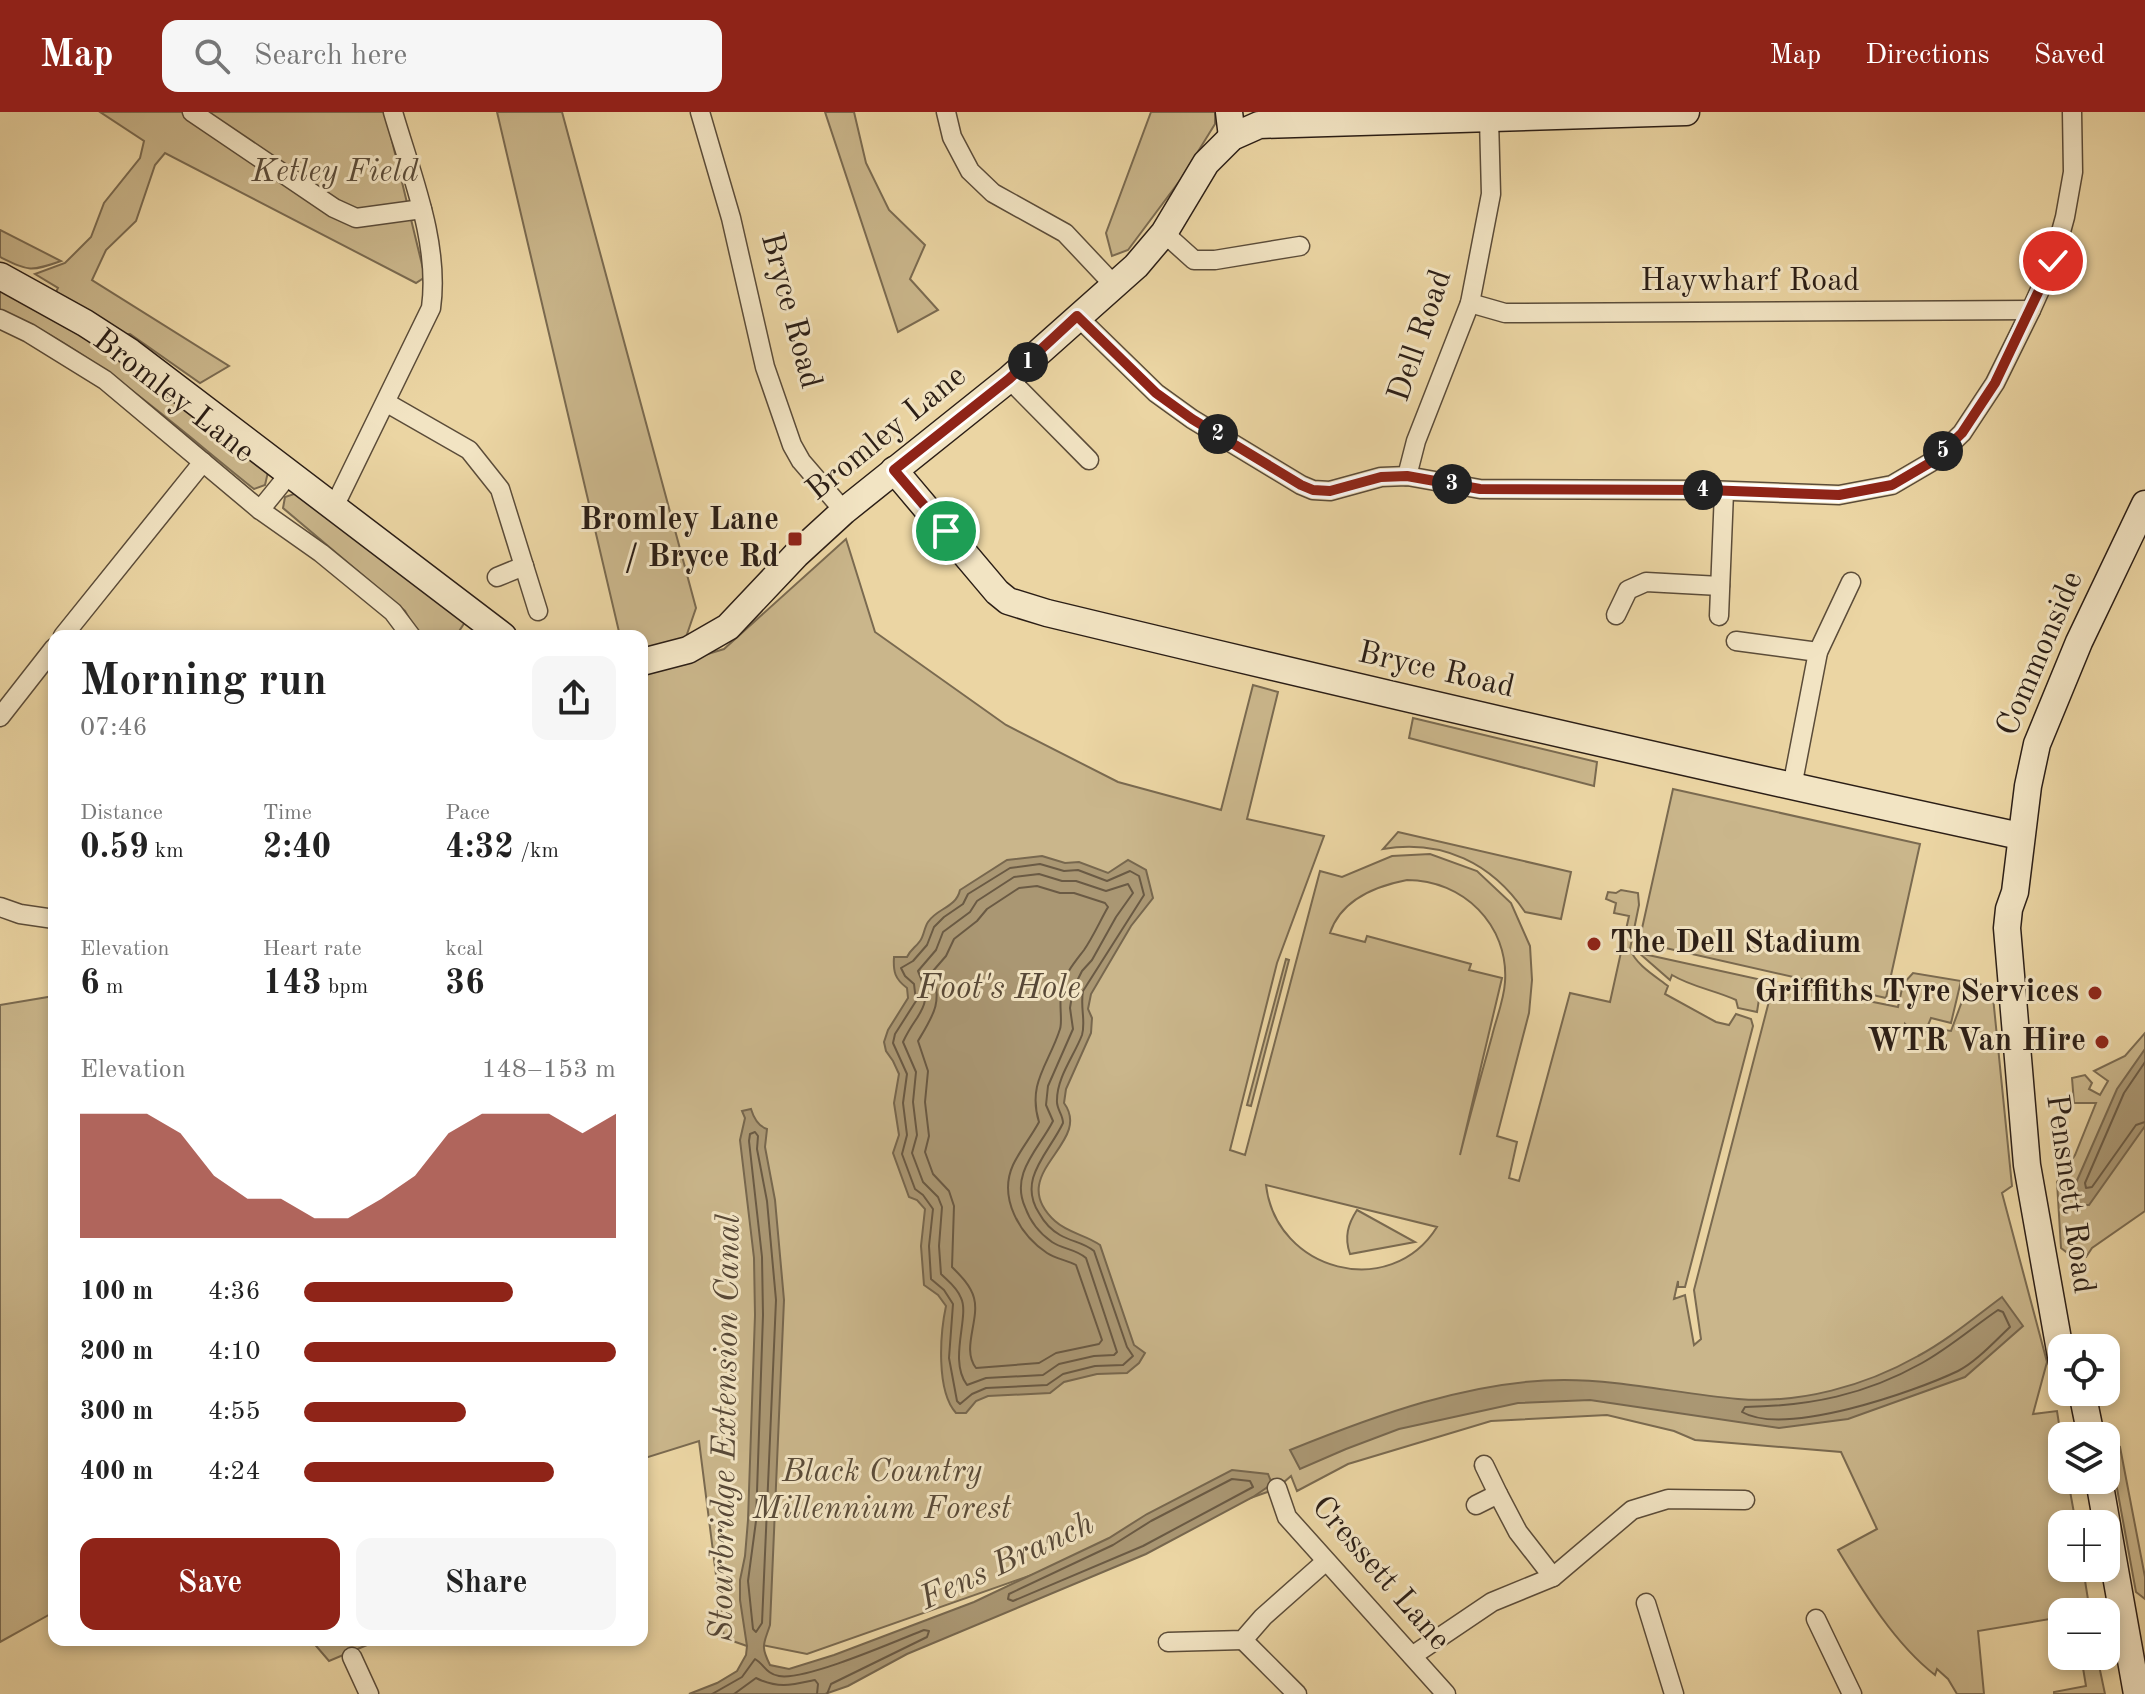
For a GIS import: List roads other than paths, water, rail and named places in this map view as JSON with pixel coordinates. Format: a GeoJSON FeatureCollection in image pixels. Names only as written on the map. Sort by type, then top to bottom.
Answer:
{"type":"FeatureCollection","features":[{"type":"Feature","properties":{"kind":"street"},"geometry":{"type":"LineString","coordinates":[[192,112],[334,208],[356,218],[422,209]]}},
{"type":"Feature","properties":{"kind":"street"},"geometry":{"type":"LineString","coordinates":[[334,507],[431,308],[435,282],[422,209],[393,112]]}},
{"type":"Feature","properties":{"kind":"street","name":"Bryce Road"},"geometry":{"type":"LineString","coordinates":[[700,112],[731,218],[765,367],[792,445],[801,461],[844,511]]}},
{"type":"Feature","properties":{"kind":"street"},"geometry":{"type":"LineString","coordinates":[[946,112],[952,137],[970,171],[993,193],[1065,233],[1114,285]]}},
{"type":"Feature","properties":{"kind":"street","name":"Bromley Lane"},"geometry":{"type":"LineString","coordinates":[[648,660],[688,650],[728,627],[796,555],[844,511],[1009,379],[1136,266],[1164,233],[1230,125],[1686,112]]}},
{"type":"Feature","properties":{"kind":"street"},"geometry":{"type":"LineString","coordinates":[[1077,316],[1156,393],[1192,419],[1313,490],[1330,491],[1381,477],[1407,476],[1480,489],[1839,495],[1892,485],[1933,461],[1962,433],[1995,383],[2031,310],[2053,261],[2065,217],[2073,172],[2072,112]]}},
{"type":"Feature","properties":{"kind":"street","name":"Dell Road"},"geometry":{"type":"LineString","coordinates":[[1407,476],[1416,441],[1470,303],[1491,194],[1475,117]]}},
{"type":"Feature","properties":{"kind":"street"},"geometry":{"type":"LineString","coordinates":[[1164,233],[1194,260],[1215,260],[1300,246]]}},
{"type":"Feature","properties":{"kind":"street","name":"Bromley Lane"},"geometry":{"type":"LineString","coordinates":[[0,276],[130,352],[495,630]]}},
{"type":"Feature","properties":{"kind":"street","name":"Haywharf Road"},"geometry":{"type":"LineString","coordinates":[[1470,303],[1505,313],[2031,310]]}},
{"type":"Feature","properties":{"kind":"street","name":"Bromley Lane"},"geometry":{"type":"LineString","coordinates":[[0,319],[29,333],[105,380],[260,510],[290,473]]}},
{"type":"Feature","properties":{"kind":"street"},"geometry":{"type":"LineString","coordinates":[[1009,379],[1089,460]]}},
{"type":"Feature","properties":{"kind":"street"},"geometry":{"type":"LineString","coordinates":[[387,403],[469,450],[500,489],[538,611]]}},
{"type":"Feature","properties":{"kind":"street"},"geometry":{"type":"LineString","coordinates":[[68,630],[203,462]]}},
{"type":"Feature","properties":{"kind":"street","name":"Bryce Road"},"geometry":{"type":"LineString","coordinates":[[894,470],[1008,601],[1386,695],[2020,836]]}},
{"type":"Feature","properties":{"kind":"street"},"geometry":{"type":"LineString","coordinates":[[1719,616],[1724,492]]}},
{"type":"Feature","properties":{"kind":"street","name":"Commonside"},"geometry":{"type":"LineString","coordinates":[[2020,836],[2037,744],[2079,642],[2145,504]]}},
{"type":"Feature","properties":{"kind":"street"},"geometry":{"type":"LineString","coordinates":[[260,510],[321,553],[393,612],[406,630]]}},
{"type":"Feature","properties":{"kind":"street"},"geometry":{"type":"LineString","coordinates":[[497,577],[524,566]]}},
{"type":"Feature","properties":{"kind":"street"},"geometry":{"type":"LineString","coordinates":[[1616,615],[1628,590],[1646,582],[1720,586]]}},
{"type":"Feature","properties":{"kind":"street"},"geometry":{"type":"LineString","coordinates":[[1792,787],[1818,652],[1851,582]]}},
{"type":"Feature","properties":{"kind":"street"},"geometry":{"type":"LineString","coordinates":[[1736,641],[1818,652]]}},
{"type":"Feature","properties":{"kind":"street"},"geometry":{"type":"LineString","coordinates":[[0,717],[48,656]]}},
{"type":"Feature","properties":{"kind":"street","name":"Pensnett Road"},"geometry":{"type":"LineString","coordinates":[[2020,836],[2015,892],[2007,928],[2022,1118],[2057,1334]]}},
{"type":"Feature","properties":{"kind":"street","name":"Pensnett Road"},"geometry":{"type":"LineString","coordinates":[[2015,892],[2022,913],[2040,1143],[2071,1334]]}},
{"type":"Feature","properties":{"kind":"street"},"geometry":{"type":"LineString","coordinates":[[0,907],[48,918]]}},
{"type":"Feature","properties":{"kind":"street"},"geometry":{"type":"LineString","coordinates":[[1484,1465],[1518,1532],[1553,1577]]}},
{"type":"Feature","properties":{"kind":"street","name":"Cressett Lane"},"geometry":{"type":"LineString","coordinates":[[1277,1488],[1287,1517],[1446,1694]]}},
{"type":"Feature","properties":{"kind":"street"},"geometry":{"type":"LineString","coordinates":[[1476,1505],[1498,1494]]}},
{"type":"Feature","properties":{"kind":"street"},"geometry":{"type":"LineString","coordinates":[[2101,1494],[2137,1694]]}},
{"type":"Feature","properties":{"kind":"street"},"geometry":{"type":"LineString","coordinates":[[1412,1656],[1492,1602],[1553,1577],[1632,1510],[1668,1499],[1745,1500]]}},
{"type":"Feature","properties":{"kind":"street"},"geometry":{"type":"LineString","coordinates":[[1243,1640],[1263,1617],[1325,1562]]}},
{"type":"Feature","properties":{"kind":"street"},"geometry":{"type":"LineString","coordinates":[[2105,1582],[2129,1655],[2126,1694]]}},
{"type":"Feature","properties":{"kind":"street"},"geometry":{"type":"LineString","coordinates":[[1646,1603],[1674,1694]]}},
{"type":"Feature","properties":{"kind":"street"},"geometry":{"type":"LineString","coordinates":[[1816,1619],[1852,1694]]}},
{"type":"Feature","properties":{"kind":"street"},"geometry":{"type":"LineString","coordinates":[[1168,1642],[1243,1640],[1297,1694]]}},
{"type":"Feature","properties":{"kind":"street"},"geometry":{"type":"LineString","coordinates":[[352,1657],[369,1694]]}},
{"type":"Feature","properties":{"kind":"water","name":"Foot's Hole"},"geometry":{"type":"Polygon","coordinates":[[[1042,856],[1065,863],[1079,862],[1108,873],[1128,860],[1146,870],[1153,898],[1131,926],[1091,994],[1088,1009],[1092,1018],[1091,1033],[1066,1089],[1064,1103],[1070,1118],[1068,1132],[1043,1173],[1039,1188],[1042,1204],[1055,1221],[1100,1245],[1134,1345],[1145,1353],[1127,1373],[1097,1374],[1064,1382],[1050,1393],[988,1396],[976,1401],[966,1413],[956,1413],[942,1377],[941,1346],[946,1306],[938,1295],[924,1285],[921,1246],[925,1209],[909,1197],[893,1153],[899,1135],[894,1103],[899,1074],[884,1042],[908,998],[907,988],[896,975],[894,957],[907,957],[921,939],[928,922],[955,901],[960,890],[1007,860],[1042,856]]]}},
{"type":"Feature","properties":{"kind":"water"},"geometry":{"type":"Polygon","coordinates":[[[2145,1049],[2145,1126],[2089,1205],[2076,1205],[2075,1185],[2117,1089],[2145,1049]]]}},
{"type":"Feature","properties":{"kind":"water"},"geometry":{"type":"Polygon","coordinates":[[[751,1109],[757,1122],[767,1129],[765,1147],[775,1200],[784,1300],[770,1625],[764,1645],[770,1665],[789,1669],[974,1602],[1109,1538],[1147,1514],[1232,1470],[1268,1474],[1272,1484],[1146,1554],[907,1654],[848,1686],[825,1694],[689,1694],[737,1671],[746,1655],[747,1646],[740,1580],[748,1520],[755,1315],[754,1258],[740,1140],[745,1118],[742,1111],[751,1109]]]}},
{"type":"Feature","properties":{"kind":"water"},"geometry":{"type":"Polygon","coordinates":[[[2002,1297],[2023,1326],[1965,1377],[1848,1419],[1779,1428],[1590,1400],[1518,1403],[1399,1429],[1300,1469],[1290,1450],[1424,1402],[1494,1386],[1529,1382],[1608,1382],[1738,1399],[1808,1396],[1854,1384],[1898,1367],[1951,1336],[2002,1297]]]}},
{"type":"Feature","properties":{"kind":"place","name":"Bromley Lane / Bryce Rd"},"geometry":{"type":"Point","coordinates":[795,539]}},
{"type":"Feature","properties":{"kind":"place","name":"The Dell Stadium"},"geometry":{"type":"Point","coordinates":[1594,944]}},
{"type":"Feature","properties":{"kind":"place","name":"Griffiths Tyre Services"},"geometry":{"type":"Point","coordinates":[2095,993]}},
{"type":"Feature","properties":{"kind":"place","name":"WTR Van Hire"},"geometry":{"type":"Point","coordinates":[2102,1042]}},
{"type":"Feature","properties":{"kind":"park label","name":"Ketley Field"},"geometry":{"type":"Point","coordinates":[335,173]}},
{"type":"Feature","properties":{"kind":"park label","name":"Black Country Millennium Forest"},"geometry":{"type":"Point","coordinates":[882,1492]}},
{"type":"Feature","properties":{"kind":"water label","name":"Stourbridge Extension Canal"},"geometry":{"type":"Point","coordinates":[726,1428]}},
{"type":"Feature","properties":{"kind":"water label","name":"Fens Branch"},"geometry":{"type":"Point","coordinates":[1007,1562]}}]}
